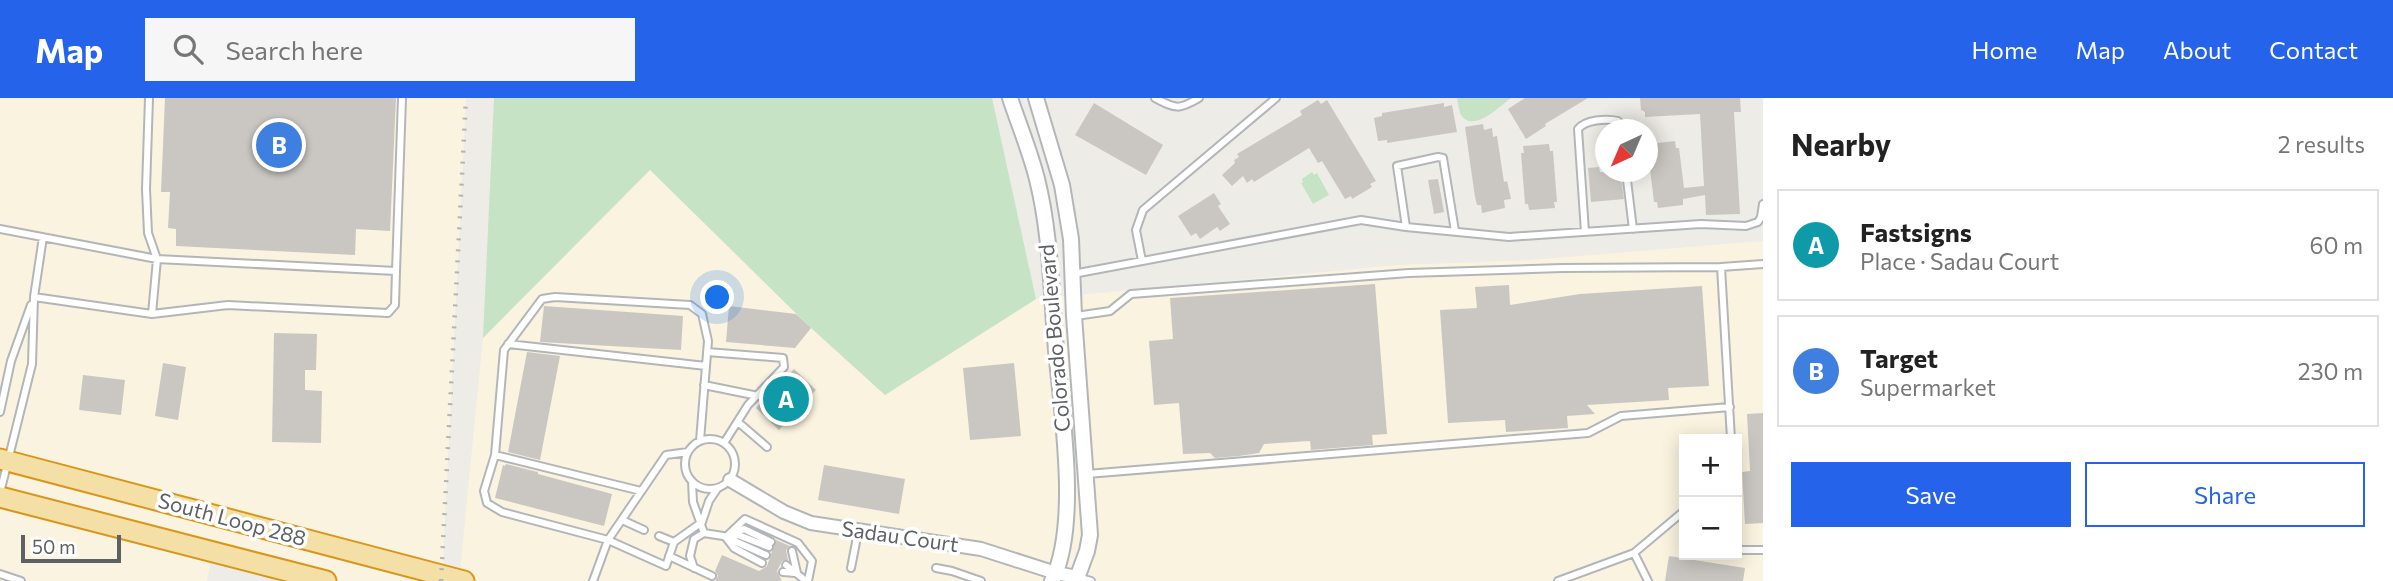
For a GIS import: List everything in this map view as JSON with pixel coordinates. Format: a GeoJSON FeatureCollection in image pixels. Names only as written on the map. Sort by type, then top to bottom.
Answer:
{"type":"FeatureCollection","features":[{"type":"Feature","properties":{"kind":"highway","name":"South Loop 288"},"geometry":{"type":"LineString","coordinates":[[4,460],[464,581]]}},
{"type":"Feature","properties":{"kind":"highway","name":"South Loop 288"},"geometry":{"type":"LineString","coordinates":[[0,496],[326,581]]}},
{"type":"Feature","properties":{"kind":"street","name":"Colorado Boulevard"},"geometry":{"type":"LineString","coordinates":[[1010,98],[1037,177],[1045,216],[1067,486],[1065,532],[1054,577]]}},
{"type":"Feature","properties":{"kind":"street","name":"Colorado Boulevard"},"geometry":{"type":"LineString","coordinates":[[1036,98],[1062,186],[1071,239],[1071,275],[1090,535],[1081,580]]}},
{"type":"Feature","properties":{"kind":"street"},"geometry":{"type":"LineString","coordinates":[[1050,276],[1071,275]]}},
{"type":"Feature","properties":{"kind":"street","name":"Sadau Court"},"geometry":{"type":"LineString","coordinates":[[730,480],[784,512],[802,519],[858,532],[940,541],[981,549],[1054,577],[1081,580]]}},
{"type":"Feature","properties":{"kind":"lane"},"geometry":{"type":"LineString","coordinates":[[149,98],[146,189],[148,233],[157,259],[152,314]]}},
{"type":"Feature","properties":{"kind":"lane"},"geometry":{"type":"LineString","coordinates":[[34,297],[152,314],[228,305],[388,313],[395,305],[402,98]]}},
{"type":"Feature","properties":{"kind":"lane"},"geometry":{"type":"LineString","coordinates":[[1156,98],[1183,108],[1199,98]]}},
{"type":"Feature","properties":{"kind":"lane"},"geometry":{"type":"LineString","coordinates":[[1142,261],[1136,230],[1143,210],[1276,98]]}},
{"type":"Feature","properties":{"kind":"lane"},"geometry":{"type":"LineString","coordinates":[[1585,232],[1578,130],[1584,124],[1595,122]]}},
{"type":"Feature","properties":{"kind":"lane"},"geometry":{"type":"LineString","coordinates":[[1406,227],[1397,166],[1401,163],[1441,157],[1455,232]]}},
{"type":"Feature","properties":{"kind":"lane"},"geometry":{"type":"LineString","coordinates":[[1627,182],[1633,229]]}},
{"type":"Feature","properties":{"kind":"lane"},"geometry":{"type":"LineString","coordinates":[[1071,275],[1361,220],[1509,237],[1701,224],[1746,226],[1758,222],[1763,204]]}},
{"type":"Feature","properties":{"kind":"lane"},"geometry":{"type":"LineString","coordinates":[[0,229],[157,259],[396,271]]}},
{"type":"Feature","properties":{"kind":"lane"},"geometry":{"type":"LineString","coordinates":[[0,496],[4,460],[32,364],[34,297],[43,237]]}},
{"type":"Feature","properties":{"kind":"lane"},"geometry":{"type":"LineString","coordinates":[[1074,316],[1110,311],[1131,294],[1409,274],[1763,264]]}},
{"type":"Feature","properties":{"kind":"lane"},"geometry":{"type":"LineString","coordinates":[[1721,267],[1731,434]]}},
{"type":"Feature","properties":{"kind":"lane"},"geometry":{"type":"LineString","coordinates":[[0,412],[11,361],[34,297]]}},
{"type":"Feature","properties":{"kind":"lane"},"geometry":{"type":"LineString","coordinates":[[593,581],[608,540],[666,455],[688,452],[700,441],[716,440],[730,449],[736,464],[730,480],[717,489],[709,501],[702,522],[674,542],[666,566],[608,540],[502,512],[487,503],[484,491],[495,454],[504,350],[542,299],[555,297],[690,306],[702,314],[706,325],[707,352],[700,441]]}},
{"type":"Feature","properties":{"kind":"lane"},"geometry":{"type":"LineString","coordinates":[[508,344],[706,366]]}},
{"type":"Feature","properties":{"kind":"lane"},"geometry":{"type":"LineString","coordinates":[[707,352],[783,358],[784,367],[758,396],[724,443]]}},
{"type":"Feature","properties":{"kind":"lane"},"geometry":{"type":"LineString","coordinates":[[704,385],[758,396]]}},
{"type":"Feature","properties":{"kind":"lane"},"geometry":{"type":"LineString","coordinates":[[1087,474],[1588,433],[1621,416],[1730,407]]}},
{"type":"Feature","properties":{"kind":"lane"},"geometry":{"type":"LineString","coordinates":[[738,422],[766,447]]}},
{"type":"Feature","properties":{"kind":"lane"},"geometry":{"type":"LineString","coordinates":[[688,452],[685,469],[692,481],[700,488],[717,489]]}},
{"type":"Feature","properties":{"kind":"lane"},"geometry":{"type":"LineString","coordinates":[[495,454],[641,491]]}},
{"type":"Feature","properties":{"kind":"lane"},"geometry":{"type":"LineString","coordinates":[[692,481],[693,502],[704,533]]}},
{"type":"Feature","properties":{"kind":"lane"},"geometry":{"type":"LineString","coordinates":[[1558,581],[1634,553],[1679,517]]}},
{"type":"Feature","properties":{"kind":"lane"},"geometry":{"type":"LineString","coordinates":[[726,537],[745,519],[798,543],[812,561],[807,581],[785,568]]}},
{"type":"Feature","properties":{"kind":"lane"},"geometry":{"type":"LineString","coordinates":[[622,520],[644,530]]}},
{"type":"Feature","properties":{"kind":"lane"},"geometry":{"type":"LineString","coordinates":[[851,568],[858,532]]}},
{"type":"Feature","properties":{"kind":"lane"},"geometry":{"type":"LineString","coordinates":[[694,568],[690,556],[694,539],[704,533],[726,537],[766,555]]}},
{"type":"Feature","properties":{"kind":"lane"},"geometry":{"type":"LineString","coordinates":[[726,537],[738,535],[770,545]]}},
{"type":"Feature","properties":{"kind":"lane"},"geometry":{"type":"LineString","coordinates":[[659,536],[674,542]]}},
{"type":"Feature","properties":{"kind":"lane"},"geometry":{"type":"LineString","coordinates":[[726,537],[734,548],[762,563]]}},
{"type":"Feature","properties":{"kind":"lane"},"geometry":{"type":"LineString","coordinates":[[1742,550],[1763,550]]}},
{"type":"Feature","properties":{"kind":"lane"},"geometry":{"type":"LineString","coordinates":[[1634,553],[1648,581]]}},
{"type":"Feature","properties":{"kind":"lane"},"geometry":{"type":"LineString","coordinates":[[791,554],[797,573]]}},
{"type":"Feature","properties":{"kind":"lane"},"geometry":{"type":"LineString","coordinates":[[669,556],[712,576]]}},
{"type":"Feature","properties":{"kind":"lane"},"geometry":{"type":"LineString","coordinates":[[936,568],[981,581]]}},
{"type":"Feature","properties":{"kind":"lane"},"geometry":{"type":"LineString","coordinates":[[0,574],[21,581]]}},
{"type":"Feature","properties":{"kind":"shaded area"},"geometry":{"type":"Polygon","coordinates":[[[0,98],[466,98],[442,581],[326,581],[213,552],[207,581],[0,581],[0,98]]]}},
{"type":"Feature","properties":{"kind":"shaded area"},"geometry":{"type":"Polygon","coordinates":[[[650,169],[811,328],[885,395],[1036,299],[1399,265],[1531,260],[1763,241],[1763,581],[459,581],[483,338],[650,169]]]}},
{"type":"Feature","properties":{"kind":"green space"},"geometry":{"type":"Polygon","coordinates":[[[494,98],[992,98],[1036,299],[885,395],[811,328],[650,170],[483,338],[494,98]]]}},
{"type":"Feature","properties":{"kind":"green space"},"geometry":{"type":"Polygon","coordinates":[[[1457,98],[1511,98],[1488,116],[1473,121],[1461,115],[1457,98]]]}},
{"type":"Feature","properties":{"kind":"green space"},"geometry":{"type":"Polygon","coordinates":[[[1312,172],[1314,175],[1317,173],[1329,195],[1313,204],[1301,183],[1302,179],[1312,172]]]}},
{"type":"Feature","properties":{"kind":"building"},"geometry":{"type":"Polygon","coordinates":[[[165,98],[396,98],[390,231],[356,229],[355,255],[176,246],[176,229],[168,228],[170,192],[161,192],[165,98]]]}},
{"type":"Feature","properties":{"kind":"building"},"geometry":{"type":"Polygon","coordinates":[[[1525,98],[1588,98],[1526,139],[1508,109],[1525,98]]]}},
{"type":"Feature","properties":{"kind":"building"},"geometry":{"type":"Polygon","coordinates":[[[1640,98],[1740,98],[1741,112],[1734,112],[1740,214],[1706,215],[1705,195],[1683,199],[1683,205],[1658,208],[1657,202],[1654,202],[1652,182],[1658,182],[1658,143],[1675,141],[1676,148],[1679,148],[1684,188],[1704,186],[1700,114],[1645,117],[1645,112],[1641,110],[1640,98]]]}},
{"type":"Feature","properties":{"kind":"building"},"geometry":{"type":"Polygon","coordinates":[[[1318,100],[1321,104],[1327,100],[1376,181],[1370,184],[1372,187],[1352,199],[1351,196],[1345,199],[1322,161],[1318,163],[1309,148],[1254,182],[1252,179],[1247,183],[1243,176],[1232,186],[1222,175],[1235,163],[1234,160],[1239,157],[1237,154],[1302,115],[1300,111],[1318,100]]]}},
{"type":"Feature","properties":{"kind":"building"},"geometry":{"type":"Polygon","coordinates":[[[1094,103],[1163,145],[1146,175],[1075,135],[1094,103]]]}},
{"type":"Feature","properties":{"kind":"building"},"geometry":{"type":"Polygon","coordinates":[[[1444,103],[1444,107],[1452,105],[1457,132],[1387,143],[1387,140],[1378,141],[1374,118],[1382,116],[1382,113],[1444,103]]]}},
{"type":"Feature","properties":{"kind":"building"},"geometry":{"type":"Polygon","coordinates":[[[1483,124],[1484,130],[1492,128],[1493,137],[1497,136],[1504,182],[1507,181],[1511,199],[1504,200],[1505,208],[1482,213],[1481,205],[1477,205],[1475,197],[1465,127],[1483,124]]]}},
{"type":"Feature","properties":{"kind":"building"},"geometry":{"type":"Polygon","coordinates":[[[1549,144],[1550,151],[1553,151],[1557,202],[1554,202],[1555,208],[1529,210],[1528,204],[1525,204],[1521,153],[1524,153],[1523,146],[1549,144]]]}},
{"type":"Feature","properties":{"kind":"building"},"geometry":{"type":"Polygon","coordinates":[[[1595,167],[1595,182],[1621,182],[1624,199],[1591,202],[1588,168],[1595,167]]]}},
{"type":"Feature","properties":{"kind":"building"},"geometry":{"type":"Polygon","coordinates":[[[1438,179],[1444,212],[1434,214],[1428,180],[1438,179]]]}},
{"type":"Feature","properties":{"kind":"building"},"geometry":{"type":"Polygon","coordinates":[[[1214,193],[1221,204],[1218,206],[1230,224],[1220,231],[1217,227],[1200,239],[1196,233],[1191,236],[1178,216],[1214,193]]]}},
{"type":"Feature","properties":{"kind":"building"},"geometry":{"type":"Polygon","coordinates":[[[1375,284],[1387,434],[1372,435],[1373,445],[1311,450],[1310,441],[1264,444],[1259,453],[1239,456],[1215,458],[1210,453],[1183,454],[1179,403],[1154,405],[1149,341],[1173,339],[1170,298],[1375,284]]]}},
{"type":"Feature","properties":{"kind":"building"},"geometry":{"type":"Polygon","coordinates":[[[1509,285],[1510,305],[1580,294],[1702,286],[1709,386],[1668,388],[1669,400],[1587,405],[1595,414],[1567,416],[1568,428],[1506,432],[1505,420],[1448,423],[1440,310],[1477,308],[1475,287],[1509,285]]]}},
{"type":"Feature","properties":{"kind":"building"},"geometry":{"type":"Polygon","coordinates":[[[544,306],[683,316],[681,350],[540,342],[544,306]]]}},
{"type":"Feature","properties":{"kind":"building"},"geometry":{"type":"Polygon","coordinates":[[[729,306],[796,314],[811,328],[795,348],[726,342],[729,306]]]}},
{"type":"Feature","properties":{"kind":"building"},"geometry":{"type":"Polygon","coordinates":[[[274,333],[317,334],[316,370],[305,370],[305,390],[322,391],[321,443],[272,442],[274,333]]]}},
{"type":"Feature","properties":{"kind":"building"},"geometry":{"type":"Polygon","coordinates":[[[527,352],[560,356],[540,460],[508,452],[527,352]]]}},
{"type":"Feature","properties":{"kind":"building"},"geometry":{"type":"Polygon","coordinates":[[[163,363],[186,367],[178,420],[155,416],[163,363]]]}},
{"type":"Feature","properties":{"kind":"building"},"geometry":{"type":"Polygon","coordinates":[[[1014,363],[1021,436],[970,440],[963,368],[1014,363]]]}},
{"type":"Feature","properties":{"kind":"building"},"geometry":{"type":"Polygon","coordinates":[[[794,369],[816,390],[779,430],[756,408],[794,369]]]}},
{"type":"Feature","properties":{"kind":"building"},"geometry":{"type":"Polygon","coordinates":[[[83,375],[125,380],[121,415],[79,410],[83,375]]]}},
{"type":"Feature","properties":{"kind":"building"},"geometry":{"type":"Polygon","coordinates":[[[1763,413],[1763,523],[1745,524],[1742,472],[1750,471],[1747,414],[1763,413]]]}},
{"type":"Feature","properties":{"kind":"building"},"geometry":{"type":"Polygon","coordinates":[[[503,465],[612,494],[604,526],[495,498],[503,465]]]}},
{"type":"Feature","properties":{"kind":"building"},"geometry":{"type":"Polygon","coordinates":[[[824,465],[905,479],[899,514],[818,500],[824,465]]]}},
{"type":"Feature","properties":{"kind":"building"},"geometry":{"type":"Polygon","coordinates":[[[776,540],[790,546],[786,550],[788,560],[782,561],[777,571],[782,581],[715,581],[718,576],[715,571],[722,555],[759,571],[767,566],[776,540]]]}},
{"type":"Feature","properties":{"kind":"building"},"geometry":{"type":"Polygon","coordinates":[[[1669,556],[1679,558],[1679,560],[1745,568],[1743,581],[1665,581],[1669,556]]]}},
{"type":"Feature","properties":{"kind":"railway"},"geometry":{"type":"LineString","coordinates":[[441,581],[466,98]]}},
{"type":"Feature","properties":{"kind":"place","name":"Target"},"geometry":{"type":"Point","coordinates":[279,145]}},
{"type":"Feature","properties":{"kind":"place","name":"Fastsigns"},"geometry":{"type":"Point","coordinates":[786,399]}}]}
